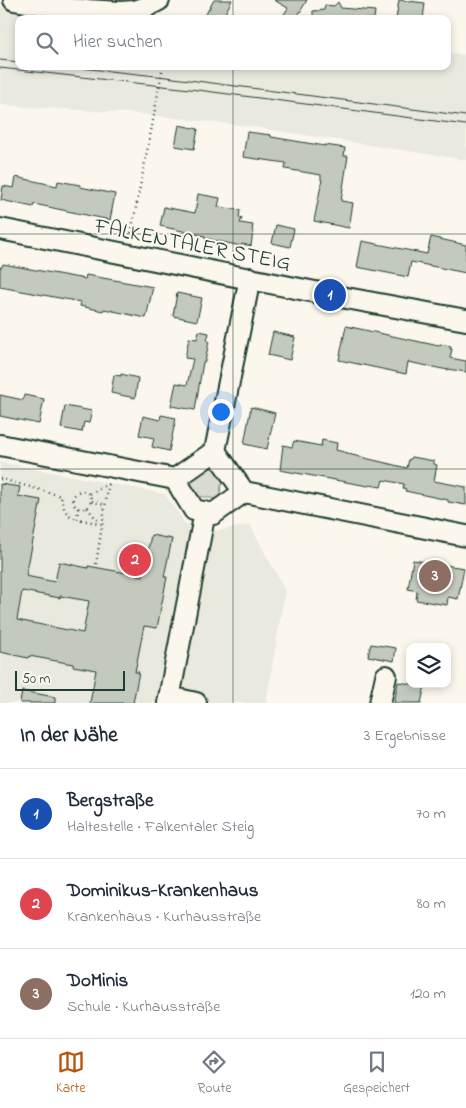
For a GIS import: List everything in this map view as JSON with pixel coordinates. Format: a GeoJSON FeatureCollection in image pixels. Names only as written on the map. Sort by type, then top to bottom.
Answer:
{"type":"FeatureCollection","features":[{"type":"Feature","properties":{"kind":"street"},"geometry":{"type":"LineString","coordinates":[[14,0],[68,9],[121,12],[134,11],[160,0]]}},
{"type":"Feature","properties":{"kind":"street","name":"FALKENTALER STEIG"},"geometry":{"type":"LineString","coordinates":[[0,229],[330,295],[466,320]]}},
{"type":"Feature","properties":{"kind":"street"},"geometry":{"type":"LineString","coordinates":[[0,445],[175,478],[215,451],[250,278]]}},
{"type":"Feature","properties":{"kind":"street"},"geometry":{"type":"LineString","coordinates":[[215,451],[244,492],[466,536]]}},
{"type":"Feature","properties":{"kind":"street"},"geometry":{"type":"LineString","coordinates":[[175,478],[194,510],[213,514],[244,492]]}},
{"type":"Feature","properties":{"kind":"street"},"geometry":{"type":"LineString","coordinates":[[196,703],[169,700],[205,512]]}},
{"type":"Feature","properties":{"kind":"street"},"geometry":{"type":"LineString","coordinates":[[380,703],[386,676]]}},
{"type":"Feature","properties":{"kind":"path"},"geometry":{"type":"LineString","coordinates":[[129,239],[162,70]]}},
{"type":"Feature","properties":{"kind":"path"},"geometry":{"type":"LineString","coordinates":[[0,479],[2,478],[61,496],[63,508],[72,518],[101,524]]}},
{"type":"Feature","properties":{"kind":"path"},"geometry":{"type":"LineString","coordinates":[[90,494],[109,483],[96,564]]}},
{"type":"Feature","properties":{"kind":"path"},"geometry":{"type":"LineString","coordinates":[[78,520],[78,508],[73,501],[74,495],[79,491],[85,491],[90,494]]}},
{"type":"Feature","properties":{"kind":"path"},"geometry":{"type":"LineString","coordinates":[[87,508],[91,501],[90,494]]}},
{"type":"Feature","properties":{"kind":"path"},"geometry":{"type":"LineString","coordinates":[[91,501],[105,505]]}},
{"type":"Feature","properties":{"kind":"path"},"geometry":{"type":"LineString","coordinates":[[78,508],[87,508]]}},
{"type":"Feature","properties":{"kind":"path"},"geometry":{"type":"LineString","coordinates":[[87,508],[101,524]]}},
{"type":"Feature","properties":{"kind":"shaded area"},"geometry":{"type":"Polygon","coordinates":[[[0,7],[66,15],[15,15],[15,70],[451,70],[451,53],[466,55],[466,160],[246,126],[141,114],[0,105],[0,7]]]}},
{"type":"Feature","properties":{"kind":"shaded area"},"geometry":{"type":"Polygon","coordinates":[[[0,462],[165,494],[185,524],[217,531],[250,525],[285,590],[266,703],[0,703],[0,462]]]}},
{"type":"Feature","properties":{"kind":"shaded area"},"geometry":{"type":"Polygon","coordinates":[[[204,467],[221,470],[224,474],[220,496],[215,499],[194,495],[190,490],[194,475],[204,467]]]}},
{"type":"Feature","properties":{"kind":"building"},"geometry":{"type":"Polygon","coordinates":[[[214,0],[232,0],[224,15],[206,14],[214,0]]]}},
{"type":"Feature","properties":{"kind":"building"},"geometry":{"type":"Polygon","coordinates":[[[274,0],[307,0],[298,15],[284,15],[288,8],[274,0]]]}},
{"type":"Feature","properties":{"kind":"building"},"geometry":{"type":"Polygon","coordinates":[[[399,0],[425,3],[424,15],[397,15],[399,0]]]}},
{"type":"Feature","properties":{"kind":"building"},"geometry":{"type":"Polygon","coordinates":[[[338,2],[341,8],[375,11],[374,15],[313,15],[313,11],[324,10],[325,5],[334,6],[338,2]]]}},
{"type":"Feature","properties":{"kind":"building"},"geometry":{"type":"Polygon","coordinates":[[[179,125],[198,129],[194,149],[175,146],[179,125]]]}},
{"type":"Feature","properties":{"kind":"building"},"geometry":{"type":"Polygon","coordinates":[[[247,132],[345,148],[344,156],[348,156],[341,201],[353,203],[349,228],[314,221],[322,180],[321,175],[285,169],[286,163],[243,157],[247,132]]]}},
{"type":"Feature","properties":{"kind":"building"},"geometry":{"type":"Polygon","coordinates":[[[16,177],[57,186],[58,181],[115,194],[110,220],[34,204],[33,207],[1,200],[3,186],[14,188],[16,177]]]}},
{"type":"Feature","properties":{"kind":"building"},"geometry":{"type":"Polygon","coordinates":[[[198,194],[220,198],[218,207],[240,210],[239,218],[242,218],[240,223],[253,225],[251,246],[242,244],[241,246],[204,238],[205,236],[160,226],[164,207],[195,213],[198,194]]]}},
{"type":"Feature","properties":{"kind":"building"},"geometry":{"type":"Polygon","coordinates":[[[276,225],[294,229],[290,247],[272,243],[276,225]]]}},
{"type":"Feature","properties":{"kind":"building"},"geometry":{"type":"Polygon","coordinates":[[[431,237],[466,245],[466,273],[411,262],[408,277],[357,267],[362,241],[427,254],[431,237]]]}},
{"type":"Feature","properties":{"kind":"building"},"geometry":{"type":"Polygon","coordinates":[[[3,264],[85,279],[86,275],[153,287],[146,318],[80,306],[81,302],[0,287],[0,267],[3,264]]]}},
{"type":"Feature","properties":{"kind":"building"},"geometry":{"type":"Polygon","coordinates":[[[177,293],[202,298],[197,321],[173,316],[177,293]]]}},
{"type":"Feature","properties":{"kind":"building"},"geometry":{"type":"Polygon","coordinates":[[[346,326],[439,346],[440,344],[451,346],[450,358],[466,361],[466,372],[408,362],[406,374],[339,360],[346,326]]]}},
{"type":"Feature","properties":{"kind":"building"},"geometry":{"type":"Polygon","coordinates":[[[199,331],[209,333],[207,341],[209,341],[205,362],[203,362],[195,410],[171,406],[176,383],[187,385],[193,359],[185,358],[189,338],[197,339],[199,331]]]}},
{"type":"Feature","properties":{"kind":"building"},"geometry":{"type":"Polygon","coordinates":[[[273,332],[295,337],[290,360],[268,355],[273,332]]]}},
{"type":"Feature","properties":{"kind":"building"},"geometry":{"type":"Polygon","coordinates":[[[121,374],[138,378],[135,398],[111,393],[114,375],[121,376],[121,374]]]}},
{"type":"Feature","properties":{"kind":"building"},"geometry":{"type":"Polygon","coordinates":[[[0,395],[23,400],[24,395],[44,399],[39,424],[0,416],[0,395]]]}},
{"type":"Feature","properties":{"kind":"building"},"geometry":{"type":"Polygon","coordinates":[[[65,406],[92,411],[89,423],[84,422],[82,432],[61,428],[65,406]]]}},
{"type":"Feature","properties":{"kind":"building"},"geometry":{"type":"Polygon","coordinates":[[[251,407],[275,413],[267,449],[244,444],[251,407]]]}},
{"type":"Feature","properties":{"kind":"building"},"geometry":{"type":"Polygon","coordinates":[[[161,415],[176,418],[169,451],[152,447],[154,438],[139,435],[143,416],[160,420],[161,415]]]}},
{"type":"Feature","properties":{"kind":"building"},"geometry":{"type":"Polygon","coordinates":[[[322,440],[337,443],[336,450],[348,454],[407,468],[409,459],[412,457],[434,461],[434,464],[437,465],[434,481],[466,487],[466,505],[405,491],[406,489],[403,488],[404,484],[383,480],[381,487],[368,486],[280,470],[283,445],[292,447],[294,441],[321,446],[322,440]]]}},
{"type":"Feature","properties":{"kind":"building"},"geometry":{"type":"Polygon","coordinates":[[[0,484],[20,487],[18,496],[41,500],[26,576],[55,582],[59,562],[143,576],[151,535],[172,539],[164,577],[167,577],[157,628],[144,626],[135,672],[139,672],[133,703],[90,703],[96,670],[73,666],[73,664],[0,652],[0,484]],[[22,591],[17,620],[83,633],[89,601],[60,596],[60,598],[22,591]]]}},
{"type":"Feature","properties":{"kind":"building"},"geometry":{"type":"Polygon","coordinates":[[[413,560],[464,568],[458,599],[448,597],[447,605],[416,600],[417,591],[408,589],[413,560]]]}},
{"type":"Feature","properties":{"kind":"building"},"geometry":{"type":"Polygon","coordinates":[[[371,644],[396,648],[394,661],[368,656],[371,644]]]}},
{"type":"Feature","properties":{"kind":"building"},"geometry":{"type":"Polygon","coordinates":[[[398,682],[406,683],[406,688],[425,688],[421,703],[394,703],[398,682]]]}},
{"type":"Feature","properties":{"kind":"building"},"geometry":{"type":"Polygon","coordinates":[[[22,691],[55,697],[55,703],[20,703],[22,691]]]}},
{"type":"Feature","properties":{"kind":"tram line"},"geometry":{"type":"LineString","coordinates":[[0,60],[15,62]]}},
{"type":"Feature","properties":{"kind":"tram line"},"geometry":{"type":"LineString","coordinates":[[0,68],[15,70]]}},
{"type":"Feature","properties":{"kind":"tram line"},"geometry":{"type":"LineString","coordinates":[[18,70],[190,89],[466,125]]}},
{"type":"Feature","properties":{"kind":"tram line"},"geometry":{"type":"LineString","coordinates":[[100,70],[466,116]]}},
{"type":"Feature","properties":{"kind":"place","name":"Bergstraße"},"geometry":{"type":"Point","coordinates":[330,295]}},
{"type":"Feature","properties":{"kind":"place","name":"Dominikus-Krankenhaus"},"geometry":{"type":"Point","coordinates":[135,560]}},
{"type":"Feature","properties":{"kind":"place","name":"DoMinis"},"geometry":{"type":"Point","coordinates":[435,576]}}]}
